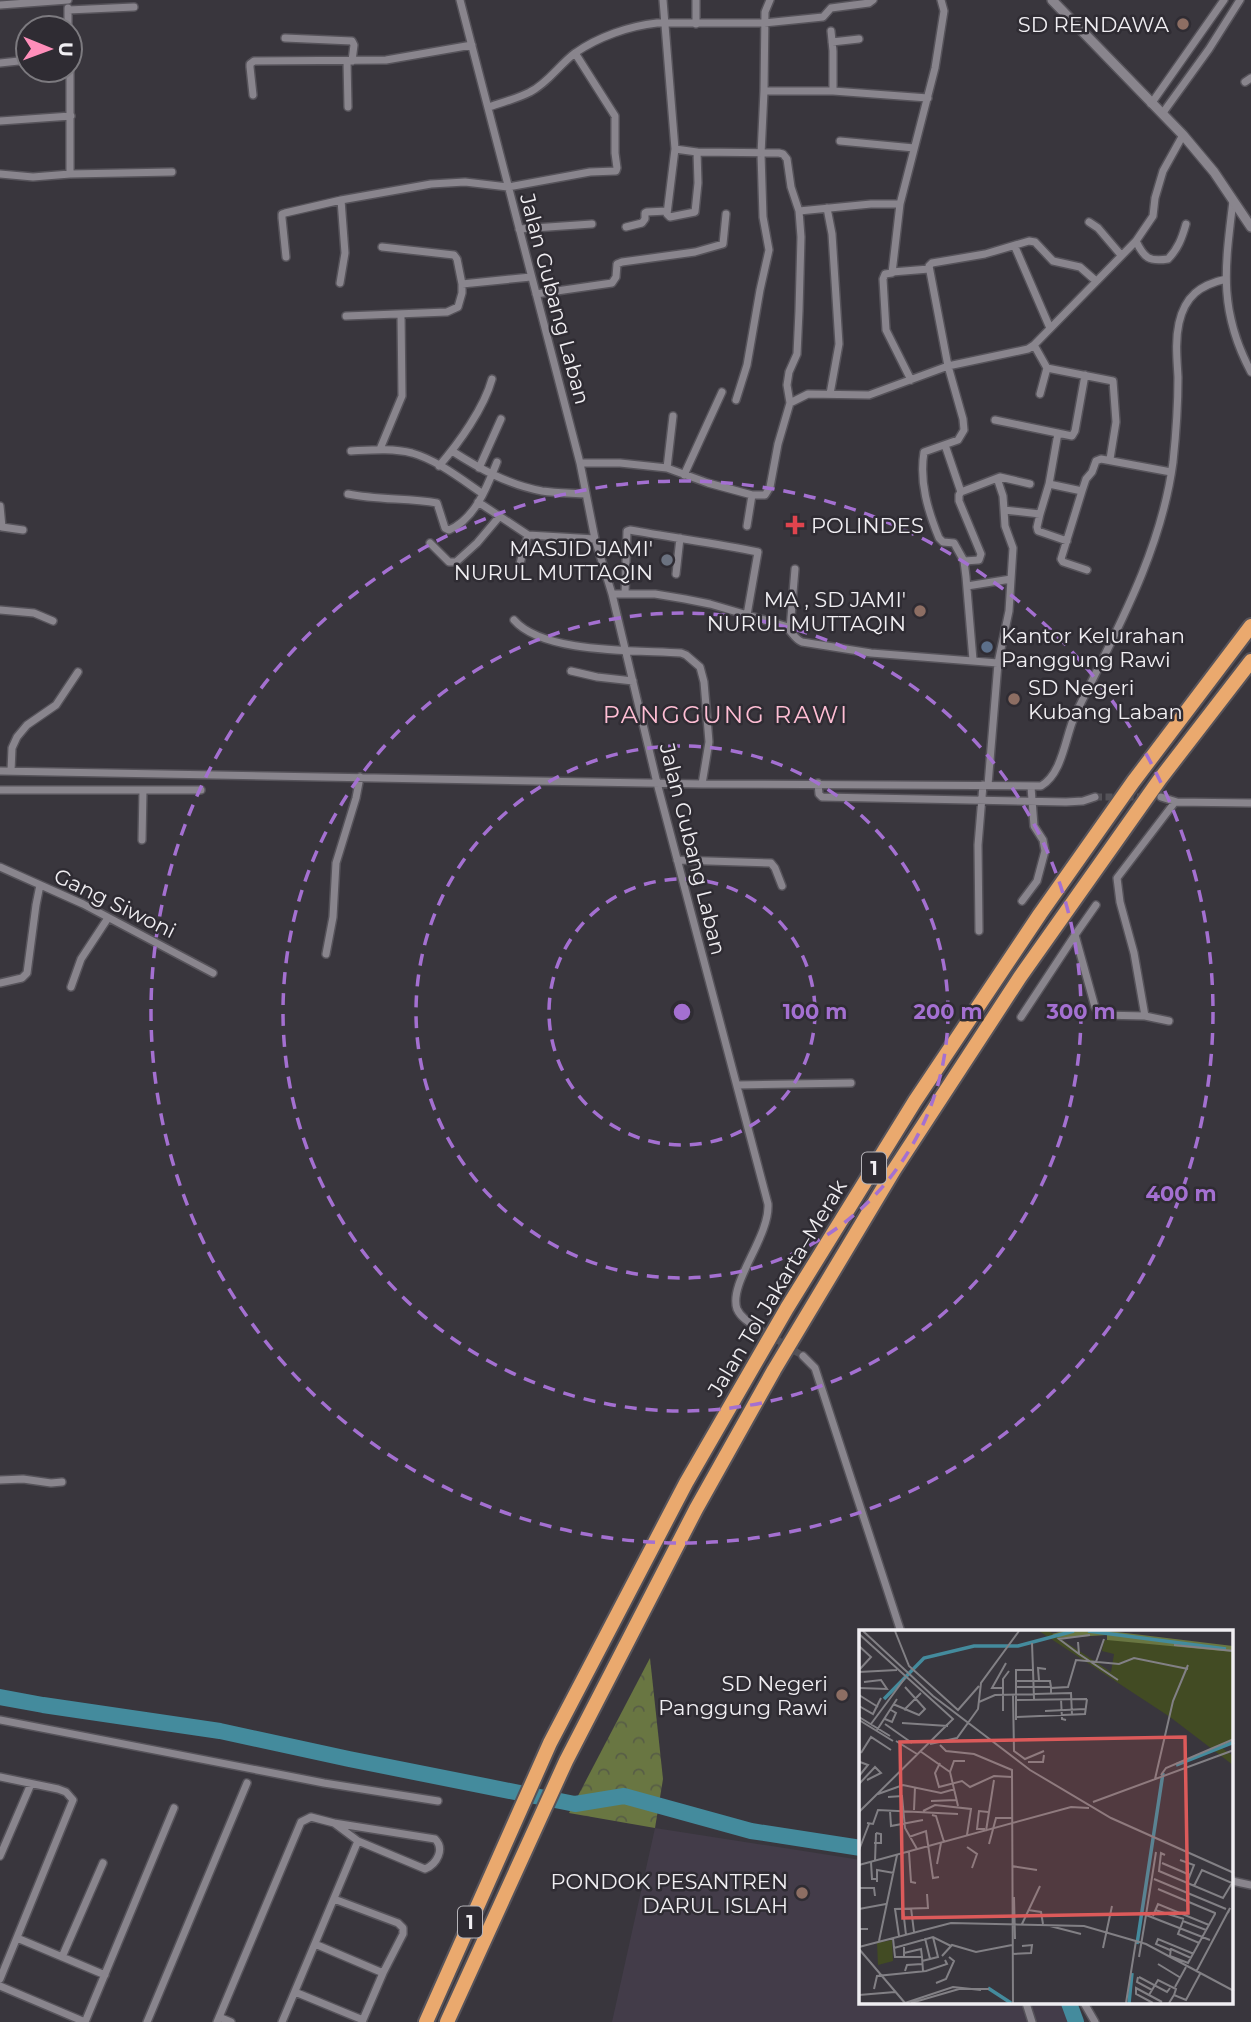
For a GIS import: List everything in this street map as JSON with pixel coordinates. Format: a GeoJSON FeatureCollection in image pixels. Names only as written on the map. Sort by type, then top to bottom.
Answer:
{"type":"FeatureCollection","features":[{"type":"Feature","properties":{"kind":"highway","name":"Jalan Tol Jakarta–Merak"},"geometry":{"type":"LineString","coordinates":[[426,2022],[550,1743],[686,1483],[787,1308],[915,1101],[1040,914],[1125,793],[1251,626]]}},
{"type":"Feature","properties":{"kind":"highway","name":"Jalan Tol Jakarta–Merak"},"geometry":{"type":"LineString","coordinates":[[447,2022],[566,1761],[709,1486],[774,1370],[894,1170],[1020,978],[1160,779],[1251,661]]}},
{"type":"Feature","properties":{"kind":"street"},"geometry":{"type":"LineString","coordinates":[[0,5],[68,0],[68,14]]}},
{"type":"Feature","properties":{"kind":"street","name":"Jalan Gubang Laban"},"geometry":{"type":"LineString","coordinates":[[460,0],[580,463],[595,539],[612,594],[657,783],[768,1204],[766,1224],[736,1298],[738,1310],[745,1320],[758,1328]]}},
{"type":"Feature","properties":{"kind":"street"},"geometry":{"type":"LineString","coordinates":[[663,0],[675,149],[667,211],[670,217],[695,212],[697,152]]}},
{"type":"Feature","properties":{"kind":"street"},"geometry":{"type":"LineString","coordinates":[[696,0],[696,24]]}},
{"type":"Feature","properties":{"kind":"street"},"geometry":{"type":"LineString","coordinates":[[736,400],[747,365],[769,250],[764,217],[761,154],[764,23],[765,10],[770,0]]}},
{"type":"Feature","properties":{"kind":"street"},"geometry":{"type":"LineString","coordinates":[[489,107],[530,92],[545,82],[575,53],[618,33],[646,24],[764,23],[823,17],[831,8],[869,3],[873,0]]}},
{"type":"Feature","properties":{"kind":"street"},"geometry":{"type":"LineString","coordinates":[[892,272],[900,204],[935,68],[944,11],[941,0]]}},
{"type":"Feature","properties":{"kind":"street"},"geometry":{"type":"LineString","coordinates":[[1052,0],[1183,135],[1214,172],[1251,227]]}},
{"type":"Feature","properties":{"kind":"street"},"geometry":{"type":"LineString","coordinates":[[1151,104],[1224,0]]}},
{"type":"Feature","properties":{"kind":"street"},"geometry":{"type":"LineString","coordinates":[[1162,114],[1202,60],[1240,0]]}},
{"type":"Feature","properties":{"kind":"street"},"geometry":{"type":"LineString","coordinates":[[68,10],[134,8]]}},
{"type":"Feature","properties":{"kind":"street"},"geometry":{"type":"LineString","coordinates":[[831,31],[832,91]]}},
{"type":"Feature","properties":{"kind":"street"},"geometry":{"type":"LineString","coordinates":[[285,38],[352,41],[354,45],[350,61],[348,107]]}},
{"type":"Feature","properties":{"kind":"street"},"geometry":{"type":"LineString","coordinates":[[832,42],[859,39]]}},
{"type":"Feature","properties":{"kind":"street"},"geometry":{"type":"LineString","coordinates":[[253,95],[250,64],[254,61],[395,60],[472,45]]}},
{"type":"Feature","properties":{"kind":"street"},"geometry":{"type":"LineString","coordinates":[[1188,50],[1202,60]]}},
{"type":"Feature","properties":{"kind":"street"},"geometry":{"type":"LineString","coordinates":[[286,257],[282,214],[431,184],[454,182],[508,187],[590,172],[617,170],[615,116],[575,53]]}},
{"type":"Feature","properties":{"kind":"street"},"geometry":{"type":"LineString","coordinates":[[70,84],[70,174]]}},
{"type":"Feature","properties":{"kind":"street"},"geometry":{"type":"LineString","coordinates":[[764,91],[832,91],[928,98]]}},
{"type":"Feature","properties":{"kind":"street"},"geometry":{"type":"LineString","coordinates":[[0,121],[71,116]]}},
{"type":"Feature","properties":{"kind":"street"},"geometry":{"type":"LineString","coordinates":[[790,403],[808,394],[869,395],[948,366],[1028,349],[1034,345],[1136,240],[1153,216],[1163,171],[1183,135]]}},
{"type":"Feature","properties":{"kind":"street"},"geometry":{"type":"LineString","coordinates":[[840,141],[914,148]]}},
{"type":"Feature","properties":{"kind":"street"},"geometry":{"type":"LineString","coordinates":[[580,463],[620,463],[667,468],[752,495],[761,496],[768,493],[790,403],[787,385],[789,372],[797,354],[801,237],[799,211],[787,159],[779,153],[697,152],[675,149]]}},
{"type":"Feature","properties":{"kind":"street"},"geometry":{"type":"LineString","coordinates":[[0,174],[25,177],[172,172]]}},
{"type":"Feature","properties":{"kind":"street"},"geometry":{"type":"LineString","coordinates":[[340,283],[345,253],[341,200]]}},
{"type":"Feature","properties":{"kind":"street"},"geometry":{"type":"LineString","coordinates":[[1233,200],[1226,256],[1228,313],[1242,355],[1251,372]]}},
{"type":"Feature","properties":{"kind":"street"},"geometry":{"type":"LineString","coordinates":[[799,211],[900,204]]}},
{"type":"Feature","properties":{"kind":"street"},"geometry":{"type":"LineString","coordinates":[[827,208],[832,234],[839,344],[830,394]]}},
{"type":"Feature","properties":{"kind":"street"},"geometry":{"type":"LineString","coordinates":[[626,227],[642,223],[645,212],[667,211]]}},
{"type":"Feature","properties":{"kind":"street"},"geometry":{"type":"LineString","coordinates":[[536,294],[612,283],[616,278],[617,264],[622,262],[695,252],[723,244],[726,214]]}},
{"type":"Feature","properties":{"kind":"street"},"geometry":{"type":"LineString","coordinates":[[1090,222],[1121,255]]}},
{"type":"Feature","properties":{"kind":"street"},"geometry":{"type":"LineString","coordinates":[[519,229],[592,224]]}},
{"type":"Feature","properties":{"kind":"street"},"geometry":{"type":"LineString","coordinates":[[1136,240],[1147,258],[1157,261],[1168,259],[1182,239],[1186,224]]}},
{"type":"Feature","properties":{"kind":"street"},"geometry":{"type":"LineString","coordinates":[[973,660],[964,561],[954,543],[939,538],[925,500],[923,454],[958,440],[964,430],[948,366],[929,266],[932,263],[1014,247],[1029,241],[1035,242],[1053,261],[1080,267],[1096,281]]}},
{"type":"Feature","properties":{"kind":"street"},"geometry":{"type":"LineString","coordinates":[[346,316],[439,313],[458,307],[462,284],[454,255],[382,247]]}},
{"type":"Feature","properties":{"kind":"street"},"geometry":{"type":"LineString","coordinates":[[1014,247],[1050,328]]}},
{"type":"Feature","properties":{"kind":"street"},"geometry":{"type":"LineString","coordinates":[[911,380],[884,325],[883,279],[885,274],[892,272],[929,268]]}},
{"type":"Feature","properties":{"kind":"street"},"geometry":{"type":"LineString","coordinates":[[462,284],[531,277]]}},
{"type":"Feature","properties":{"kind":"street"},"geometry":{"type":"LineString","coordinates":[[818,783],[822,797],[981,800],[1031,796],[1051,778],[1075,717],[1096,677],[1161,523],[1177,421],[1179,322],[1195,292],[1208,283],[1226,279]]}},
{"type":"Feature","properties":{"kind":"street"},"geometry":{"type":"LineString","coordinates":[[380,449],[402,396],[401,314]]}},
{"type":"Feature","properties":{"kind":"street"},"geometry":{"type":"LineString","coordinates":[[1034,345],[1047,368],[1040,394]]}},
{"type":"Feature","properties":{"kind":"street"},"geometry":{"type":"LineString","coordinates":[[1047,368],[1110,379],[1114,383],[1116,422],[1110,459]]}},
{"type":"Feature","properties":{"kind":"street"},"geometry":{"type":"LineString","coordinates":[[995,421],[1074,435],[1085,375]]}},
{"type":"Feature","properties":{"kind":"street"},"geometry":{"type":"LineString","coordinates":[[439,466],[452,451],[484,401],[492,379]]}},
{"type":"Feature","properties":{"kind":"street"},"geometry":{"type":"LineString","coordinates":[[684,475],[722,392]]}},
{"type":"Feature","properties":{"kind":"street"},"geometry":{"type":"LineString","coordinates":[[667,468],[673,416]]}},
{"type":"Feature","properties":{"kind":"street"},"geometry":{"type":"LineString","coordinates":[[479,468],[501,419]]}},
{"type":"Feature","properties":{"kind":"street"},"geometry":{"type":"LineString","coordinates":[[1058,433],[1049,484],[1037,527],[1038,531],[1067,541]]}},
{"type":"Feature","properties":{"kind":"street"},"geometry":{"type":"LineString","coordinates":[[944,445],[961,492],[959,501],[981,557],[979,560],[964,561]]}},
{"type":"Feature","properties":{"kind":"street"},"geometry":{"type":"LineString","coordinates":[[351,451],[380,449],[412,453],[439,466],[483,494]]}},
{"type":"Feature","properties":{"kind":"street"},"geometry":{"type":"LineString","coordinates":[[452,451],[492,475],[539,490],[586,494]]}},
{"type":"Feature","properties":{"kind":"street"},"geometry":{"type":"LineString","coordinates":[[1087,570],[1061,560],[1086,479],[1096,461],[1110,459],[1171,472]]}},
{"type":"Feature","properties":{"kind":"street"},"geometry":{"type":"LineString","coordinates":[[348,494],[437,503],[445,528],[449,530],[462,523],[478,502],[497,462]]}},
{"type":"Feature","properties":{"kind":"street"},"geometry":{"type":"LineString","coordinates":[[961,492],[1003,477],[1030,484]]}},
{"type":"Feature","properties":{"kind":"street"},"geometry":{"type":"LineString","coordinates":[[979,931],[978,845],[981,800],[985,787],[998,663],[1009,611],[1013,548],[1006,530],[1003,496],[997,478]]}},
{"type":"Feature","properties":{"kind":"street"},"geometry":{"type":"LineString","coordinates":[[1049,484],[1082,491]]}},
{"type":"Feature","properties":{"kind":"street"},"geometry":{"type":"LineString","coordinates":[[747,526],[752,495]]}},
{"type":"Feature","properties":{"kind":"street"},"geometry":{"type":"LineString","coordinates":[[478,502],[528,535],[595,539]]}},
{"type":"Feature","properties":{"kind":"street"},"geometry":{"type":"LineString","coordinates":[[0,506],[2,527],[23,530]]}},
{"type":"Feature","properties":{"kind":"street"},"geometry":{"type":"LineString","coordinates":[[1004,510],[1040,514]]}},
{"type":"Feature","properties":{"kind":"street"},"geometry":{"type":"LineString","coordinates":[[430,543],[449,562],[456,562],[499,517]]}},
{"type":"Feature","properties":{"kind":"street"},"geometry":{"type":"LineString","coordinates":[[625,594],[627,531],[680,538],[758,552],[747,615]]}},
{"type":"Feature","properties":{"kind":"street"},"geometry":{"type":"LineString","coordinates":[[519,567],[528,535]]}},
{"type":"Feature","properties":{"kind":"street"},"geometry":{"type":"LineString","coordinates":[[676,574],[680,538]]}},
{"type":"Feature","properties":{"kind":"street"},"geometry":{"type":"LineString","coordinates":[[787,628],[795,569]]}},
{"type":"Feature","properties":{"kind":"street"},"geometry":{"type":"LineString","coordinates":[[967,586],[1011,579]]}},
{"type":"Feature","properties":{"kind":"street"},"geometry":{"type":"LineString","coordinates":[[612,594],[655,594],[685,599],[787,628],[802,642],[871,653],[998,663]]}},
{"type":"Feature","properties":{"kind":"street"},"geometry":{"type":"LineString","coordinates":[[0,610],[34,613],[53,621]]}},
{"type":"Feature","properties":{"kind":"street"},"geometry":{"type":"LineString","coordinates":[[514,620],[519,626],[545,639],[584,646],[687,655],[700,667],[704,682],[709,742],[702,784]]}},
{"type":"Feature","properties":{"kind":"street"},"geometry":{"type":"LineString","coordinates":[[571,671],[633,681]]}},
{"type":"Feature","properties":{"kind":"street"},"geometry":{"type":"LineString","coordinates":[[11,771],[12,748],[17,737],[27,725],[56,705],[78,672]]}},
{"type":"Feature","properties":{"kind":"street"},"geometry":{"type":"LineString","coordinates":[[0,771],[93,776],[702,784],[818,783],[985,787],[1077,802],[1095,797]]}},
{"type":"Feature","properties":{"kind":"street"},"geometry":{"type":"LineString","coordinates":[[93,776],[93,790]]}},
{"type":"Feature","properties":{"kind":"street"},"geometry":{"type":"LineString","coordinates":[[326,954],[334,917],[336,863],[360,778]]}},
{"type":"Feature","properties":{"kind":"street"},"geometry":{"type":"LineString","coordinates":[[0,790],[201,790]]}},
{"type":"Feature","properties":{"kind":"street"},"geometry":{"type":"LineString","coordinates":[[142,840],[144,790]]}},
{"type":"Feature","properties":{"kind":"street"},"geometry":{"type":"LineString","coordinates":[[1022,901],[1037,881],[1045,851],[1043,840],[1034,826],[1031,796]]}},
{"type":"Feature","properties":{"kind":"street"},"geometry":{"type":"LineString","coordinates":[[1161,797],[1177,802],[1251,803]]}},
{"type":"Feature","properties":{"kind":"street"},"geometry":{"type":"LineString","coordinates":[[1145,1016],[1117,878],[1177,802]]}},
{"type":"Feature","properties":{"kind":"street"},"geometry":{"type":"LineString","coordinates":[[677,860],[771,863],[782,886]]}},
{"type":"Feature","properties":{"kind":"street","name":"Gang Siwoni"},"geometry":{"type":"LineString","coordinates":[[0,867],[83,904],[214,973]]}},
{"type":"Feature","properties":{"kind":"street"},"geometry":{"type":"LineString","coordinates":[[0,983],[22,978],[27,973],[40,885]]}},
{"type":"Feature","properties":{"kind":"street"},"geometry":{"type":"LineString","coordinates":[[1021,1017],[1096,905]]}},
{"type":"Feature","properties":{"kind":"street"},"geometry":{"type":"LineString","coordinates":[[71,987],[81,959],[108,918]]}},
{"type":"Feature","properties":{"kind":"street"},"geometry":{"type":"LineString","coordinates":[[1075,935],[1099,1014],[1145,1016],[1169,1021]]}},
{"type":"Feature","properties":{"kind":"street"},"geometry":{"type":"LineString","coordinates":[[737,1085],[851,1083]]}},
{"type":"Feature","properties":{"kind":"street"},"geometry":{"type":"LineString","coordinates":[[803,1356],[815,1368],[900,1630]]}},
{"type":"Feature","properties":{"kind":"street"},"geometry":{"type":"LineString","coordinates":[[0,1480],[62,1482]]}},
{"type":"Feature","properties":{"kind":"street"},"geometry":{"type":"LineString","coordinates":[[0,1720],[324,1783],[438,1801]]}},
{"type":"Feature","properties":{"kind":"street"},"geometry":{"type":"LineString","coordinates":[[0,1777],[66,1792],[73,1800],[0,1979]]}},
{"type":"Feature","properties":{"kind":"street"},"geometry":{"type":"LineString","coordinates":[[147,2022],[247,1783]]}},
{"type":"Feature","properties":{"kind":"street"},"geometry":{"type":"LineString","coordinates":[[0,1856],[31,1784]]}},
{"type":"Feature","properties":{"kind":"street"},"geometry":{"type":"LineString","coordinates":[[0,1986],[86,2022],[174,1808]]}},
{"type":"Feature","properties":{"kind":"street"},"geometry":{"type":"LineString","coordinates":[[231,2022],[218,2019],[301,1822],[311,1817],[435,1839],[440,1849],[436,1861],[425,1869],[358,1840],[334,1823]]}},
{"type":"Feature","properties":{"kind":"street"},"geometry":{"type":"LineString","coordinates":[[282,2022],[358,1840]]}},
{"type":"Feature","properties":{"kind":"street"},"geometry":{"type":"LineString","coordinates":[[62,1957],[103,1863]]}},
{"type":"Feature","properties":{"kind":"street"},"geometry":{"type":"LineString","coordinates":[[295,1992],[362,2021],[403,1934],[403,1928],[398,1923],[334,1899]]}},
{"type":"Feature","properties":{"kind":"street"},"geometry":{"type":"LineString","coordinates":[[17,1938],[105,1975]]}},
{"type":"Feature","properties":{"kind":"street"},"geometry":{"type":"LineString","coordinates":[[315,1944],[383,1973]]}},
{"type":"Feature","properties":{"kind":"street"},"geometry":{"type":"LineString","coordinates":[[1026,2004],[1032,2022]]}},
{"type":"Feature","properties":{"kind":"street"},"geometry":{"type":"LineString","coordinates":[[1085,2004],[1096,2022]]}},
{"type":"Feature","properties":{"kind":"shaded area"},"geometry":{"type":"Polygon","coordinates":[[[655,1828],[859,1860],[859,2004],[1066,2004],[1074,2022],[612,2022],[655,1828]]]}},
{"type":"Feature","properties":{"kind":"green space"},"geometry":{"type":"Polygon","coordinates":[[[650,1658],[663,1779],[655,1828],[569,1813],[650,1658]]]}},
{"type":"Feature","properties":{"kind":"waterway"},"geometry":{"type":"LineString","coordinates":[[0,1697],[220,1731],[575,1804],[624,1796],[751,1831],[859,1848]]}},
{"type":"Feature","properties":{"kind":"waterway"},"geometry":{"type":"LineString","coordinates":[[1069,2004],[1076,2022]]}},
{"type":"Feature","properties":{"kind":"tunnel"},"geometry":{"type":"LineString","coordinates":[[1095,797],[1161,797]]}},
{"type":"Feature","properties":{"kind":"tunnel"},"geometry":{"type":"LineString","coordinates":[[758,1328],[803,1356]]}},
{"type":"Feature","properties":{"kind":"place","name":"SD RENDAWA"},"geometry":{"type":"Point","coordinates":[1183,24]}},
{"type":"Feature","properties":{"kind":"place","name":"POLINDES"},"geometry":{"type":"Point","coordinates":[795,525]}},
{"type":"Feature","properties":{"kind":"place","name":"MASJID JAMI' NURUL MUTTAQIN"},"geometry":{"type":"Point","coordinates":[667,560]}},
{"type":"Feature","properties":{"kind":"place","name":"MA , SD JAMI' NURUL MUTTAQIN"},"geometry":{"type":"Point","coordinates":[920,611]}},
{"type":"Feature","properties":{"kind":"place","name":"Kantor Kelurahan Panggung Rawi"},"geometry":{"type":"Point","coordinates":[987,647]}},
{"type":"Feature","properties":{"kind":"place","name":"SD Negeri Kubang Laban"},"geometry":{"type":"Point","coordinates":[1014,699]}},
{"type":"Feature","properties":{"kind":"place","name":"SD Negeri Panggung Rawi"},"geometry":{"type":"Point","coordinates":[842,1695]}},
{"type":"Feature","properties":{"kind":"place","name":"PONDOK PESANTREN DARUL ISLAH"},"geometry":{"type":"Point","coordinates":[802,1893]}},
{"type":"Feature","properties":{"kind":"district","name":"PANGGUNG RAWI"},"geometry":{"type":"Point","coordinates":[726,714]}}]}
